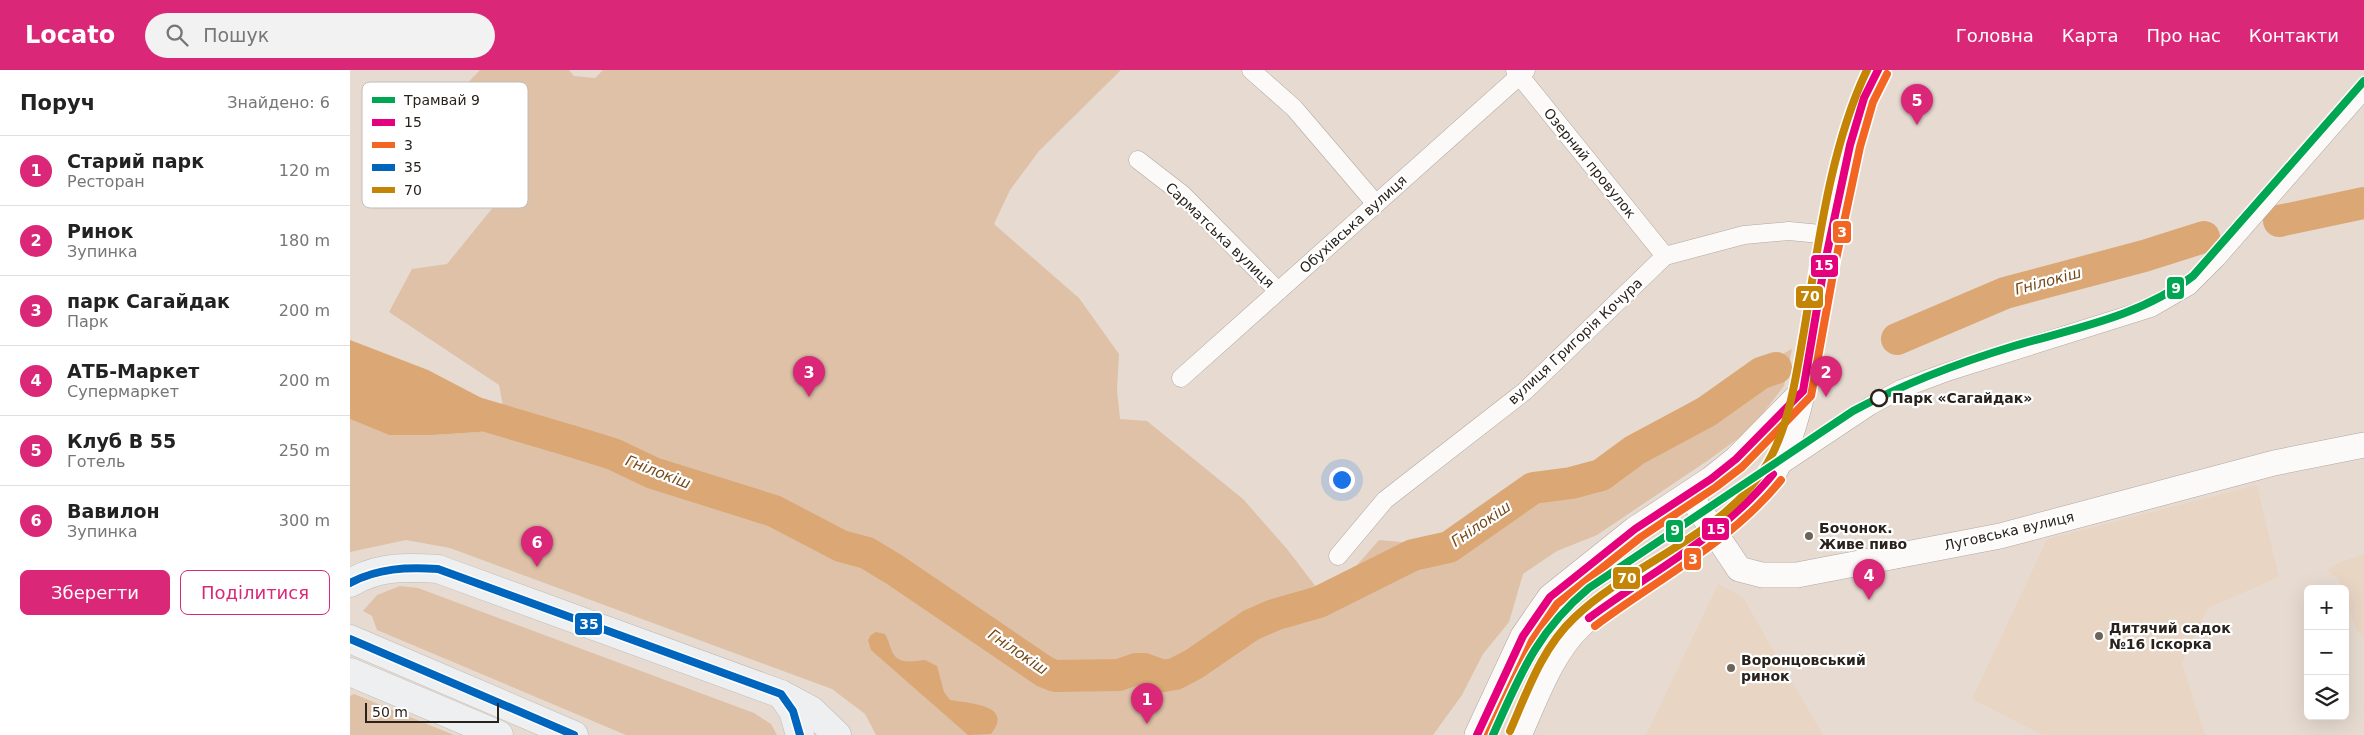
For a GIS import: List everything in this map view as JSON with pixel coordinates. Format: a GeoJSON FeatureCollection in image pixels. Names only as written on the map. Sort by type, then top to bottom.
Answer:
{"type":"FeatureCollection","features":[{"type":"Feature","properties":{"kind":"main road"},"geometry":{"type":"LineString","coordinates":[[1519,735],[1554,660],[1580,626],[1613,598],[1714,532],[1738,513],[1755,496],[1776,469],[1793,432],[1803,391],[1831,235],[1852,137],[1864,98],[1878,70]]}},
{"type":"Feature","properties":{"kind":"main road"},"geometry":{"type":"LineString","coordinates":[[1477,735],[1523,636],[1550,598],[1635,529],[1689,494],[1736,459],[1803,391]]}},
{"type":"Feature","properties":{"kind":"main road","name":"Луговська вулиця"},"geometry":{"type":"LineString","coordinates":[[1689,494],[1739,569],[1762,575],[1797,575],[2000,536],[2274,463],[2364,445]]}},
{"type":"Feature","properties":{"kind":"main road"},"geometry":{"type":"LineString","coordinates":[[350,583],[373,572],[405,567],[438,569],[781,694],[811,710],[837,735]]}},
{"type":"Feature","properties":{"kind":"main road"},"geometry":{"type":"LineString","coordinates":[[357,642],[574,735]]}},
{"type":"Feature","properties":{"kind":"main road"},"geometry":{"type":"LineString","coordinates":[[351,673],[499,735]]}},
{"type":"Feature","properties":{"kind":"main road"},"geometry":{"type":"LineString","coordinates":[[1459,735],[1502,679]]}},
{"type":"Feature","properties":{"kind":"main road"},"geometry":{"type":"LineString","coordinates":[[781,694],[793,711],[800,735]]}},
{"type":"Feature","properties":{"kind":"street"},"geometry":{"type":"LineString","coordinates":[[1251,70],[1294,108],[1376,204]]}},
{"type":"Feature","properties":{"kind":"street","name":"Обухівська вулиця"},"geometry":{"type":"LineString","coordinates":[[1181,378],[1376,204],[1520,71]]}},
{"type":"Feature","properties":{"kind":"street","name":"Озерний провулок"},"geometry":{"type":"LineString","coordinates":[[1520,71],[1664,256]]}},
{"type":"Feature","properties":{"kind":"street"},"geometry":{"type":"LineString","coordinates":[[1776,469],[1870,406],[1908,387],[1947,372],[2143,311],[2176,296],[2212,264],[2364,90]]}},
{"type":"Feature","properties":{"kind":"street","name":"Сарматська вулиця"},"geometry":{"type":"LineString","coordinates":[[1138,160],[1182,194],[1278,291]]}},
{"type":"Feature","properties":{"kind":"street","name":"вулиця Григорія Кочура"},"geometry":{"type":"LineString","coordinates":[[1338,556],[1385,500],[1525,391],[1664,256],[1744,235],[1789,231],[1831,235]]}},
{"type":"Feature","properties":{"kind":"shaded area"},"geometry":{"type":"Polygon","coordinates":[[[480,70],[569,70],[574,76],[595,78],[603,70],[1121,70],[1039,151],[1010,190],[994,224],[1079,298],[1119,354],[1117,390],[1120,419],[1147,421],[1243,499],[1287,549],[1320,592],[1344,580],[1379,540],[1413,543],[1470,533],[1534,496],[1585,476],[1612,462],[1689,403],[1792,349],[1784,386],[1750,430],[1707,461],[1597,535],[1557,551],[1523,574],[1509,622],[1483,654],[1462,695],[1433,735],[876,735],[865,714],[832,689],[450,548],[406,540],[350,552],[350,419],[389,435],[480,432],[506,422],[499,385],[389,312],[412,269],[447,264],[492,208],[528,208],[528,82],[468,82],[480,70]]]}},
{"type":"Feature","properties":{"kind":"shaded area"},"geometry":{"type":"Polygon","coordinates":[[[350,340],[428,370],[493,404],[506,422],[480,432],[389,435],[350,419],[350,340]]]}},
{"type":"Feature","properties":{"kind":"shaded area","name":"Дитячий садок №16 Іскорка"},"geometry":{"type":"Polygon","coordinates":[[[2257,485],[2279,577],[2208,608],[2182,663],[2205,735],[2043,735],[1972,699],[2047,539],[2257,485]]]}},
{"type":"Feature","properties":{"kind":"shaded area"},"geometry":{"type":"Polygon","coordinates":[[[2364,554],[2364,641],[2360,632],[2357,632],[2349,610],[2349,585],[2341,585],[2339,580],[2327,570],[2340,562],[2364,554]]]}},
{"type":"Feature","properties":{"kind":"shaded area","name":"Воронцовський ринок"},"geometry":{"type":"Polygon","coordinates":[[[1718,584],[1742,596],[1823,735],[1646,735],[1718,584]]]}},
{"type":"Feature","properties":{"kind":"shaded area"},"geometry":{"type":"Polygon","coordinates":[[[400,586],[418,588],[754,713],[771,724],[777,735],[626,735],[377,630],[372,616],[363,611],[377,595],[400,586]]]}},
{"type":"Feature","properties":{"kind":"shaded area"},"geometry":{"type":"Polygon","coordinates":[[[876,632],[885,634],[897,658],[905,661],[925,660],[937,666],[944,692],[950,700],[976,704],[993,711],[997,716],[997,724],[991,734],[968,735],[871,650],[868,640],[876,632]]]}},
{"type":"Feature","properties":{"kind":"shaded area"},"geometry":{"type":"Polygon","coordinates":[[[354,694],[454,735],[350,735],[350,696],[354,694]]]}},
{"type":"Feature","properties":{"kind":"waterway"},"geometry":{"type":"LineString","coordinates":[[2279,221],[2364,203]]}},
{"type":"Feature","properties":{"kind":"waterway","name":"Гнілокіш"},"geometry":{"type":"LineString","coordinates":[[1897,339],[2005,293],[2144,256],[2204,237]]}},
{"type":"Feature","properties":{"kind":"waterway","name":"Гнілокіш"},"geometry":{"type":"LineString","coordinates":[[463,409],[613,454],[653,473],[774,511],[841,546],[867,553],[1045,672],[1055,676],[1119,675],[1136,669],[1144,669],[1163,676],[1175,674],[1194,664],[1251,625],[1274,615],[1319,602],[1413,555],[1449,547],[1533,488],[1571,483],[1601,475],[1635,450],[1706,412],[1761,373],[1776,368]]}},
{"type":"Feature","properties":{"kind":"tram line","name":"9"},"geometry":{"type":"LineString","coordinates":[[1493,735],[1522,673],[1543,638],[1571,604],[1589,588],[1853,411],[1932,374],[1973,359],[2130,311],[2173,290],[2193,276],[2364,81]]}},
{"type":"Feature","properties":{"kind":"transit line","name":"70"},"geometry":{"type":"LineString","coordinates":[[1510,731],[1536,671],[1553,643],[1574,618],[1597,598],[1677,547],[1728,510],[1749,489],[1767,464],[1775,449],[1787,416],[1795,382],[1820,232],[1834,164],[1854,100],[1867,70]]}},
{"type":"Feature","properties":{"kind":"transit line","name":"15"},"geometry":{"type":"LineString","coordinates":[[1477,735],[1523,636],[1550,597],[1635,529],[1711,479],[1736,459],[1803,391],[1824,267],[1850,145],[1864,98],[1878,70]]}},
{"type":"Feature","properties":{"kind":"transit line","name":"3"},"geometry":{"type":"LineString","coordinates":[[1488,735],[1532,641],[1557,604],[1641,537],[1716,487],[1742,467],[1811,396],[1834,269],[1860,147],[1873,102],[1887,74]]}},
{"type":"Feature","properties":{"kind":"transit line","name":"15"},"geometry":{"type":"LineString","coordinates":[[1589,618],[1686,552],[1732,516],[1773,474]]}},
{"type":"Feature","properties":{"kind":"transit line","name":"3"},"geometry":{"type":"LineString","coordinates":[[1595,626],[1717,541],[1739,523],[1781,480]]}},
{"type":"Feature","properties":{"kind":"transit line","name":"35"},"geometry":{"type":"LineString","coordinates":[[350,583],[382,571],[415,568],[438,569],[781,694],[793,711],[800,735]]}},
{"type":"Feature","properties":{"kind":"transit line","name":"35"},"geometry":{"type":"LineString","coordinates":[[350,639],[574,735]]}},
{"type":"Feature","properties":{"kind":"place","name":"Клуб В 55"},"geometry":{"type":"Point","coordinates":[1917,125]}},
{"type":"Feature","properties":{"kind":"place","name":"парк Сагайдак"},"geometry":{"type":"Point","coordinates":[809,397]}},
{"type":"Feature","properties":{"kind":"place","name":"Ринок"},"geometry":{"type":"Point","coordinates":[1826,397]}},
{"type":"Feature","properties":{"kind":"place","name":"Парк «Сагайдак»"},"geometry":{"type":"Point","coordinates":[1879,398]}},
{"type":"Feature","properties":{"kind":"place","name":"Бочонок. Живе пиво"},"geometry":{"type":"Point","coordinates":[1809,536]}},
{"type":"Feature","properties":{"kind":"place","name":"Вавилон"},"geometry":{"type":"Point","coordinates":[537,567]}},
{"type":"Feature","properties":{"kind":"place","name":"АТБ-Маркет"},"geometry":{"type":"Point","coordinates":[1869,600]}},
{"type":"Feature","properties":{"kind":"place","name":"Дитячий садок №16 Іскорка"},"geometry":{"type":"Point","coordinates":[2099,636]}},
{"type":"Feature","properties":{"kind":"place","name":"Воронцовський ринок"},"geometry":{"type":"Point","coordinates":[1731,668]}},
{"type":"Feature","properties":{"kind":"place","name":"Старий парк"},"geometry":{"type":"Point","coordinates":[1147,724]}}]}
